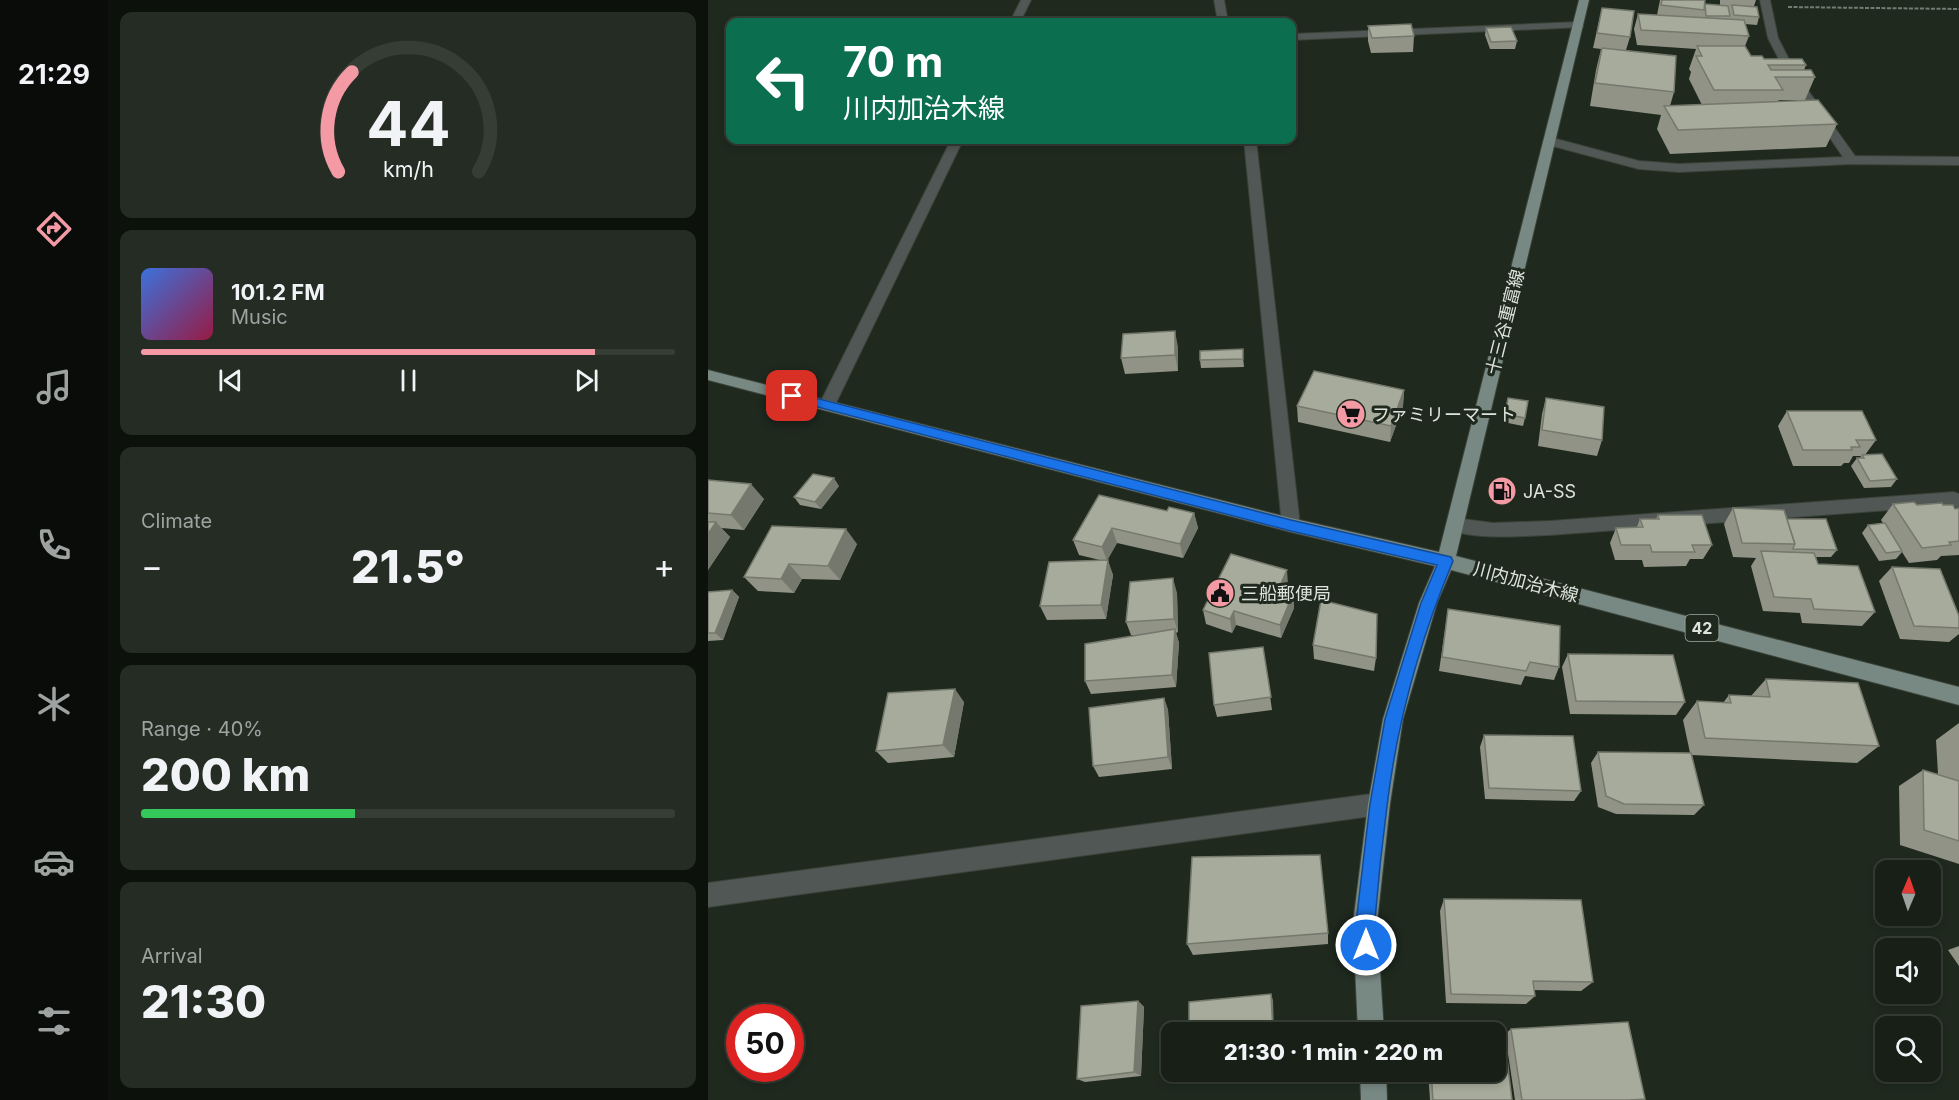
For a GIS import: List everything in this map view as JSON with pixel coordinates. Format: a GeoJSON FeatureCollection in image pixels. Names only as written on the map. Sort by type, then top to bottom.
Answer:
{"type":"FeatureCollection","features":[{"type":"Feature","properties":{"kind":"main road","name":"十三谷重富線"},"geometry":{"type":"LineString","coordinates":[[1370,1022],[1365,923],[1379,804],[1393,719],[1428,603],[1446,561],[1584,0]]}},
{"type":"Feature","properties":{"kind":"main road","name":"川内加治木線"},"geometry":{"type":"LineString","coordinates":[[708,375],[1291,525],[1446,561],[1959,696]]}},
{"type":"Feature","properties":{"kind":"main road"},"geometry":{"type":"LineString","coordinates":[[1373,1082],[1374,1100]]}},
{"type":"Feature","properties":{"kind":"street"},"geometry":{"type":"LineString","coordinates":[[1017,18],[1026,0]]}},
{"type":"Feature","properties":{"kind":"street"},"geometry":{"type":"LineString","coordinates":[[1219,0],[1222,18]]}},
{"type":"Feature","properties":{"kind":"street"},"geometry":{"type":"LineString","coordinates":[[1766,4],[1773,38],[1792,75],[1851,160]]}},
{"type":"Feature","properties":{"kind":"street"},"geometry":{"type":"LineString","coordinates":[[1296,37],[1579,25]]}},
{"type":"Feature","properties":{"kind":"street"},"geometry":{"type":"LineString","coordinates":[[1550,141],[1640,165],[1679,168],[1851,160],[1959,161]]}},
{"type":"Feature","properties":{"kind":"street"},"geometry":{"type":"LineString","coordinates":[[827,405],[955,144]]}},
{"type":"Feature","properties":{"kind":"street"},"geometry":{"type":"LineString","coordinates":[[1250,144],[1291,525]]}},
{"type":"Feature","properties":{"kind":"street"},"geometry":{"type":"LineString","coordinates":[[1455,525],[1492,530],[1550,528],[1917,501],[1954,499],[1959,501]]}},
{"type":"Feature","properties":{"kind":"street"},"geometry":{"type":"LineString","coordinates":[[708,895],[1379,804]]}},
{"type":"Feature","properties":{"kind":"path"},"geometry":{"type":"LineString","coordinates":[[1766,4],[1959,9]]}},
{"type":"Feature","properties":{"kind":"building"},"geometry":{"type":"Polygon","coordinates":[[[1662,0],[1705,0],[1704,10],[1661,5],[1662,0]]]}},
{"type":"Feature","properties":{"kind":"building"},"geometry":{"type":"Polygon","coordinates":[[[1705,4],[1728,6],[1730,16],[1706,16],[1705,4]]]}},
{"type":"Feature","properties":{"kind":"building"},"geometry":{"type":"Polygon","coordinates":[[[1732,5],[1757,7],[1759,17],[1734,15],[1732,5]]]}},
{"type":"Feature","properties":{"kind":"building"},"geometry":{"type":"Polygon","coordinates":[[[1602,8],[1634,11],[1630,37],[1597,33],[1602,8]]]}},
{"type":"Feature","properties":{"kind":"building"},"geometry":{"type":"Polygon","coordinates":[[[1638,14],[1744,20],[1749,36],[1641,30],[1638,14]]]}},
{"type":"Feature","properties":{"kind":"building"},"geometry":{"type":"Polygon","coordinates":[[[1411,24],[1414,36],[1372,38],[1368,26],[1411,24]]]}},
{"type":"Feature","properties":{"kind":"building"},"geometry":{"type":"Polygon","coordinates":[[[1511,27],[1517,41],[1491,42],[1486,28],[1511,27]]]}},
{"type":"Feature","properties":{"kind":"building"},"geometry":{"type":"Polygon","coordinates":[[[1697,46],[1745,46],[1751,56],[1762,56],[1764,59],[1802,59],[1806,65],[1768,65],[1771,70],[1811,70],[1815,77],[1775,77],[1783,90],[1714,90],[1696,56],[1702,56],[1697,46]]]}},
{"type":"Feature","properties":{"kind":"building"},"geometry":{"type":"Polygon","coordinates":[[[1602,48],[1676,56],[1674,92],[1595,83],[1602,48]]]}},
{"type":"Feature","properties":{"kind":"building"},"geometry":{"type":"Polygon","coordinates":[[[1818,100],[1837,124],[1678,130],[1664,106],[1818,100]]]}},
{"type":"Feature","properties":{"kind":"building"},"geometry":{"type":"Polygon","coordinates":[[[1175,331],[1175,355],[1121,358],[1123,334],[1175,331]]]}},
{"type":"Feature","properties":{"kind":"building"},"geometry":{"type":"Polygon","coordinates":[[[1243,349],[1243,359],[1200,360],[1200,351],[1243,349]]]}},
{"type":"Feature","properties":{"kind":"building"},"geometry":{"type":"Polygon","coordinates":[[[1314,371],[1404,390],[1391,426],[1297,406],[1314,371]]]}},
{"type":"Feature","properties":{"kind":"building"},"geometry":{"type":"Polygon","coordinates":[[[1508,398],[1528,401],[1525,418],[1505,414],[1508,398]]]}},
{"type":"Feature","properties":{"kind":"building"},"geometry":{"type":"Polygon","coordinates":[[[1546,398],[1604,407],[1602,440],[1542,430],[1546,398]]]}},
{"type":"Feature","properties":{"kind":"building"},"geometry":{"type":"Polygon","coordinates":[[[1787,411],[1862,411],[1876,440],[1856,440],[1860,447],[1851,447],[1852,450],[1803,450],[1787,411]]]}},
{"type":"Feature","properties":{"kind":"building"},"geometry":{"type":"Polygon","coordinates":[[[1882,454],[1897,479],[1870,481],[1857,458],[1864,458],[1862,455],[1882,454]]]}},
{"type":"Feature","properties":{"kind":"building"},"geometry":{"type":"Polygon","coordinates":[[[813,474],[834,478],[815,502],[794,497],[813,474]]]}},
{"type":"Feature","properties":{"kind":"building"},"geometry":{"type":"Polygon","coordinates":[[[708,480],[751,484],[731,515],[708,513],[708,480]]]}},
{"type":"Feature","properties":{"kind":"building"},"geometry":{"type":"Polygon","coordinates":[[[1099,495],[1167,511],[1169,507],[1194,513],[1180,544],[1112,528],[1102,547],[1073,540],[1099,495]]]}},
{"type":"Feature","properties":{"kind":"building"},"geometry":{"type":"Polygon","coordinates":[[[1914,502],[1917,505],[1942,503],[1953,505],[1955,509],[1959,508],[1959,541],[1949,542],[1951,545],[1922,548],[1893,504],[1914,502]]]}},
{"type":"Feature","properties":{"kind":"building"},"geometry":{"type":"Polygon","coordinates":[[[1733,508],[1784,510],[1795,544],[1742,543],[1733,508]]]}},
{"type":"Feature","properties":{"kind":"building"},"geometry":{"type":"Polygon","coordinates":[[[1658,515],[1702,515],[1712,545],[1692,545],[1695,552],[1652,552],[1650,545],[1621,545],[1616,528],[1643,527],[1640,519],[1659,519],[1658,515]]]}},
{"type":"Feature","properties":{"kind":"building"},"geometry":{"type":"Polygon","coordinates":[[[1787,519],[1826,519],[1837,550],[1793,549],[1795,544],[1787,519]]]}},
{"type":"Feature","properties":{"kind":"building"},"geometry":{"type":"Polygon","coordinates":[[[708,522],[716,522],[708,534],[708,522]]]}},
{"type":"Feature","properties":{"kind":"building"},"geometry":{"type":"Polygon","coordinates":[[[1885,523],[1902,551],[1886,553],[1868,525],[1885,523]]]}},
{"type":"Feature","properties":{"kind":"building"},"geometry":{"type":"Polygon","coordinates":[[[772,526],[846,529],[828,566],[789,564],[781,579],[744,577],[772,526]]]}},
{"type":"Feature","properties":{"kind":"building"},"geometry":{"type":"Polygon","coordinates":[[[1761,551],[1814,553],[1818,564],[1858,566],[1875,612],[1814,609],[1811,599],[1774,597],[1761,551]]]}},
{"type":"Feature","properties":{"kind":"building"},"geometry":{"type":"Polygon","coordinates":[[[1231,554],[1287,570],[1278,590],[1293,594],[1280,625],[1234,611],[1230,619],[1203,610],[1231,554]]]}},
{"type":"Feature","properties":{"kind":"building"},"geometry":{"type":"Polygon","coordinates":[[[1108,560],[1101,605],[1040,606],[1049,562],[1108,560]]]}},
{"type":"Feature","properties":{"kind":"building"},"geometry":{"type":"Polygon","coordinates":[[[1892,567],[1940,569],[1959,616],[1959,628],[1914,626],[1892,567]]]}},
{"type":"Feature","properties":{"kind":"building"},"geometry":{"type":"Polygon","coordinates":[[[1173,578],[1174,619],[1126,622],[1130,582],[1173,578]]]}},
{"type":"Feature","properties":{"kind":"building"},"geometry":{"type":"Polygon","coordinates":[[[732,590],[715,633],[708,633],[708,592],[732,590]]]}},
{"type":"Feature","properties":{"kind":"building"},"geometry":{"type":"Polygon","coordinates":[[[1321,600],[1377,614],[1376,658],[1313,645],[1321,600]]]}},
{"type":"Feature","properties":{"kind":"building"},"geometry":{"type":"Polygon","coordinates":[[[1448,609],[1560,626],[1559,667],[1530,662],[1526,671],[1442,657],[1448,609]]]}},
{"type":"Feature","properties":{"kind":"building"},"geometry":{"type":"Polygon","coordinates":[[[1175,629],[1172,675],[1085,681],[1085,644],[1175,629]]]}},
{"type":"Feature","properties":{"kind":"building"},"geometry":{"type":"Polygon","coordinates":[[[1263,647],[1271,697],[1214,705],[1209,653],[1263,647]]]}},
{"type":"Feature","properties":{"kind":"building"},"geometry":{"type":"Polygon","coordinates":[[[1568,654],[1673,655],[1685,702],[1576,701],[1568,654]]]}},
{"type":"Feature","properties":{"kind":"building"},"geometry":{"type":"Polygon","coordinates":[[[1766,679],[1858,683],[1879,746],[1705,738],[1697,701],[1731,703],[1729,695],[1770,697],[1766,679]]]}},
{"type":"Feature","properties":{"kind":"building"},"geometry":{"type":"Polygon","coordinates":[[[955,689],[943,745],[876,751],[888,693],[955,689]]]}},
{"type":"Feature","properties":{"kind":"building"},"geometry":{"type":"Polygon","coordinates":[[[1164,698],[1168,757],[1093,766],[1089,708],[1164,698]]]}},
{"type":"Feature","properties":{"kind":"building"},"geometry":{"type":"Polygon","coordinates":[[[1484,735],[1573,736],[1581,791],[1489,788],[1484,735]]]}},
{"type":"Feature","properties":{"kind":"building"},"geometry":{"type":"Polygon","coordinates":[[[1598,752],[1691,753],[1704,805],[1624,804],[1606,796],[1598,752]]]}},
{"type":"Feature","properties":{"kind":"building"},"geometry":{"type":"Polygon","coordinates":[[[1923,770],[1959,781],[1959,841],[1924,830],[1923,770]]]}},
{"type":"Feature","properties":{"kind":"building"},"geometry":{"type":"Polygon","coordinates":[[[1320,855],[1328,933],[1187,944],[1192,857],[1320,855]]]}},
{"type":"Feature","properties":{"kind":"building"},"geometry":{"type":"Polygon","coordinates":[[[1444,899],[1581,900],[1593,982],[1533,981],[1535,996],[1451,994],[1444,899]]]}},
{"type":"Feature","properties":{"kind":"building"},"geometry":{"type":"Polygon","coordinates":[[[1271,994],[1272,1022],[1189,1022],[1189,1002],[1271,994]]]}},
{"type":"Feature","properties":{"kind":"building"},"geometry":{"type":"Polygon","coordinates":[[[1138,1001],[1134,1072],[1077,1079],[1081,1006],[1138,1001]]]}},
{"type":"Feature","properties":{"kind":"building"},"geometry":{"type":"Polygon","coordinates":[[[1628,1022],[1645,1099],[1522,1100],[1511,1029],[1628,1022]]]}},
{"type":"Feature","properties":{"kind":"building"},"geometry":{"type":"Polygon","coordinates":[[[1506,1051],[1512,1100],[1433,1100],[1432,1082],[1506,1082],[1506,1051]]]}},
{"type":"Feature","properties":{"kind":"place","name":"ファミリーマート"},"geometry":{"type":"Point","coordinates":[1351,414]}},
{"type":"Feature","properties":{"kind":"place","name":"JA-SS"},"geometry":{"type":"Point","coordinates":[1502,491]}},
{"type":"Feature","properties":{"kind":"place","name":"三船郵便局"},"geometry":{"type":"Point","coordinates":[1220,593]}},
{"type":"Feature","properties":{"kind":"route"},"geometry":{"type":"LineString","coordinates":[[792,396],[1291,525],[1446,561],[1428,603],[1393,719],[1379,804],[1365,923],[1366,945]]}}]}
